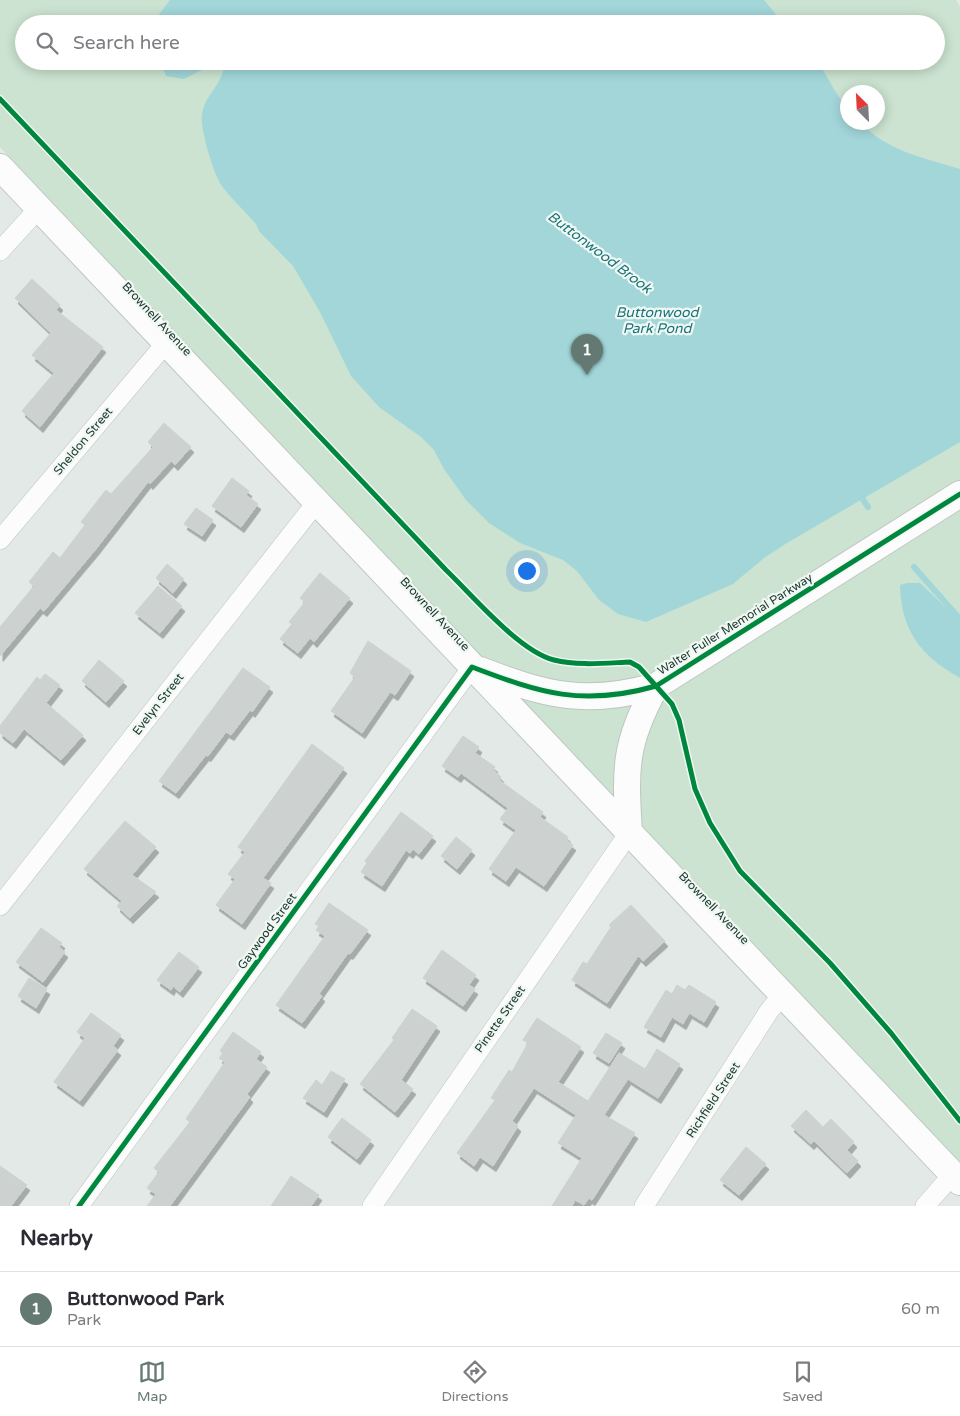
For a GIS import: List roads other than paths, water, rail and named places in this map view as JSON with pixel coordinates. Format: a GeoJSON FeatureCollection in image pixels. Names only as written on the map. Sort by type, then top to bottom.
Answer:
{"type":"FeatureCollection","features":[{"type":"Feature","properties":{"kind":"main road","name":"Brownell Avenue"},"geometry":{"type":"LineString","coordinates":[[0,167],[956,1178]]}},
{"type":"Feature","properties":{"kind":"main road","name":"Walter Fuller Memorial Parkway"},"geometry":{"type":"LineString","coordinates":[[472,667],[535,690],[576,697],[619,695],[656,686],[960,494]]}},
{"type":"Feature","properties":{"kind":"main road","name":"Walter Fuller Memorial Parkway"},"geometry":{"type":"LineString","coordinates":[[628,833],[626,785],[628,750],[634,730],[656,686]]}},
{"type":"Feature","properties":{"kind":"street"},"geometry":{"type":"LineString","coordinates":[[0,251],[38,208]]}},
{"type":"Feature","properties":{"kind":"street","name":"Sheldon Street"},"geometry":{"type":"LineString","coordinates":[[0,540],[166,343]]}},
{"type":"Feature","properties":{"kind":"street","name":"Evelyn Street"},"geometry":{"type":"LineString","coordinates":[[0,906],[316,503]]}},
{"type":"Feature","properties":{"kind":"street","name":"Gaywood Street"},"geometry":{"type":"LineString","coordinates":[[79,1206],[472,667]]}},
{"type":"Feature","properties":{"kind":"street","name":"Pinette Street"},"geometry":{"type":"LineString","coordinates":[[372,1206],[628,833]]}},
{"type":"Feature","properties":{"kind":"street","name":"Richfield Street"},"geometry":{"type":"LineString","coordinates":[[644,1206],[770,1011],[783,994]]}},
{"type":"Feature","properties":{"kind":"street"},"geometry":{"type":"LineString","coordinates":[[925,1206],[956,1178]]}},
{"type":"Feature","properties":{"kind":"water"},"geometry":{"type":"Polygon","coordinates":[[[170,0],[764,0],[776,15],[159,15],[170,0]]]}},
{"type":"Feature","properties":{"kind":"water","name":"Buttonwood Park Pond"},"geometry":{"type":"Polygon","coordinates":[[[164,70],[202,70],[184,79],[166,76],[164,70]]]}},
{"type":"Feature","properties":{"kind":"water","name":"Buttonwood Park Pond"},"geometry":{"type":"Polygon","coordinates":[[[223,70],[823,70],[840,98],[840,130],[868,130],[894,147],[960,169],[960,442],[787,543],[764,558],[733,584],[646,622],[618,614],[599,600],[577,571],[563,560],[520,543],[489,523],[466,500],[444,469],[434,450],[421,437],[379,407],[351,376],[320,312],[293,266],[259,231],[256,224],[228,193],[217,177],[205,140],[202,115],[206,102],[220,80],[223,70]]]}},
{"type":"Feature","properties":{"kind":"water"},"geometry":{"type":"Polygon","coordinates":[[[920,583],[960,621],[960,678],[934,661],[924,651],[909,629],[904,616],[900,585],[920,583]]]}},
{"type":"Feature","properties":{"kind":"waterway","name":"Buttonwood Brook"},"geometry":{"type":"LineString","coordinates":[[858,492],[868,507]]}},
{"type":"Feature","properties":{"kind":"waterway","name":"Buttonwood Brook"},"geometry":{"type":"LineString","coordinates":[[914,567],[960,619]]}},
{"type":"Feature","properties":{"kind":"place","name":"Buttonwood Park"},"geometry":{"type":"Point","coordinates":[587,375]}}]}
